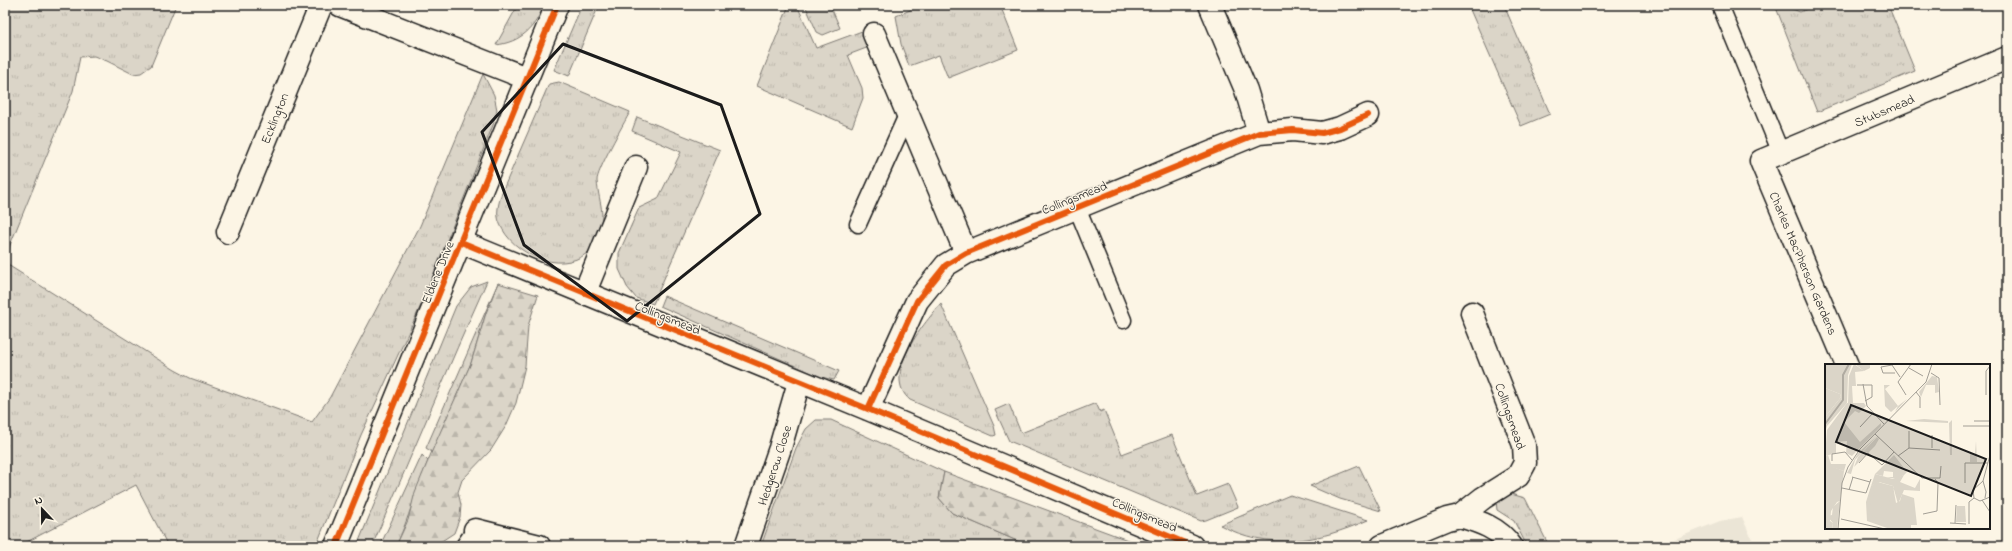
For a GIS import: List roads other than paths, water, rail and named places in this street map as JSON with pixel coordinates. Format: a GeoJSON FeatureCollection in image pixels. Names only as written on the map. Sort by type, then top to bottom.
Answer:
{"type":"FeatureCollection","features":[{"type":"Feature","properties":{"kind":"street","name":"Ecklington"},"geometry":{"type":"LineString","coordinates":[[228,232],[321,5]]}},
{"type":"Feature","properties":{"kind":"street"},"geometry":{"type":"LineString","coordinates":[[340,5],[526,78]]}},
{"type":"Feature","properties":{"kind":"street","name":"Eldene Drive"},"geometry":{"type":"LineString","coordinates":[[336,546],[557,5]]}},
{"type":"Feature","properties":{"kind":"street"},"geometry":{"type":"LineString","coordinates":[[1210,5],[1246,90],[1259,133]]}},
{"type":"Feature","properties":{"kind":"street"},"geometry":{"type":"LineString","coordinates":[[874,34],[966,253]]}},
{"type":"Feature","properties":{"kind":"street","name":"Stubsmead"},"geometry":{"type":"LineString","coordinates":[[1761,161],[2007,58]]}},
{"type":"Feature","properties":{"kind":"street","name":"Collingsmead"},"geometry":{"type":"LineString","coordinates":[[868,409],[917,301],[946,265],[966,253],[1259,133],[1293,130],[1322,133],[1340,128],[1368,115]]}},
{"type":"Feature","properties":{"kind":"street","name":"Charles MacPherson Gardens"},"geometry":{"type":"LineString","coordinates":[[1761,161],[1847,364]]}},
{"type":"Feature","properties":{"kind":"street"},"geometry":{"type":"LineString","coordinates":[[584,294],[636,167]]}},
{"type":"Feature","properties":{"kind":"street","name":"Collingsmead"},"geometry":{"type":"LineString","coordinates":[[461,242],[584,294],[868,409],[1192,546]]}},
{"type":"Feature","properties":{"kind":"street","name":"Collingsmead"},"geometry":{"type":"LineString","coordinates":[[1382,546],[1447,519],[1460,516],[1483,498],[1518,476],[1525,463],[1524,445],[1472,313]]}},
{"type":"Feature","properties":{"kind":"street","name":"Hedgerow Close"},"geometry":{"type":"LineString","coordinates":[[746,546],[780,448],[799,382]]}},
{"type":"Feature","properties":{"kind":"street"},"geometry":{"type":"LineString","coordinates":[[1460,516],[1494,529],[1506,539],[1511,546]]}},
{"type":"Feature","properties":{"kind":"street"},"geometry":{"type":"LineString","coordinates":[[470,538],[539,546]]}},
{"type":"Feature","properties":{"kind":"lane"},"geometry":{"type":"LineString","coordinates":[[1720,5],[1781,153]]}},
{"type":"Feature","properties":{"kind":"lane"},"geometry":{"type":"LineString","coordinates":[[858,224],[908,113]]}},
{"type":"Feature","properties":{"kind":"lane"},"geometry":{"type":"LineString","coordinates":[[1077,208],[1123,320]]}}]}
